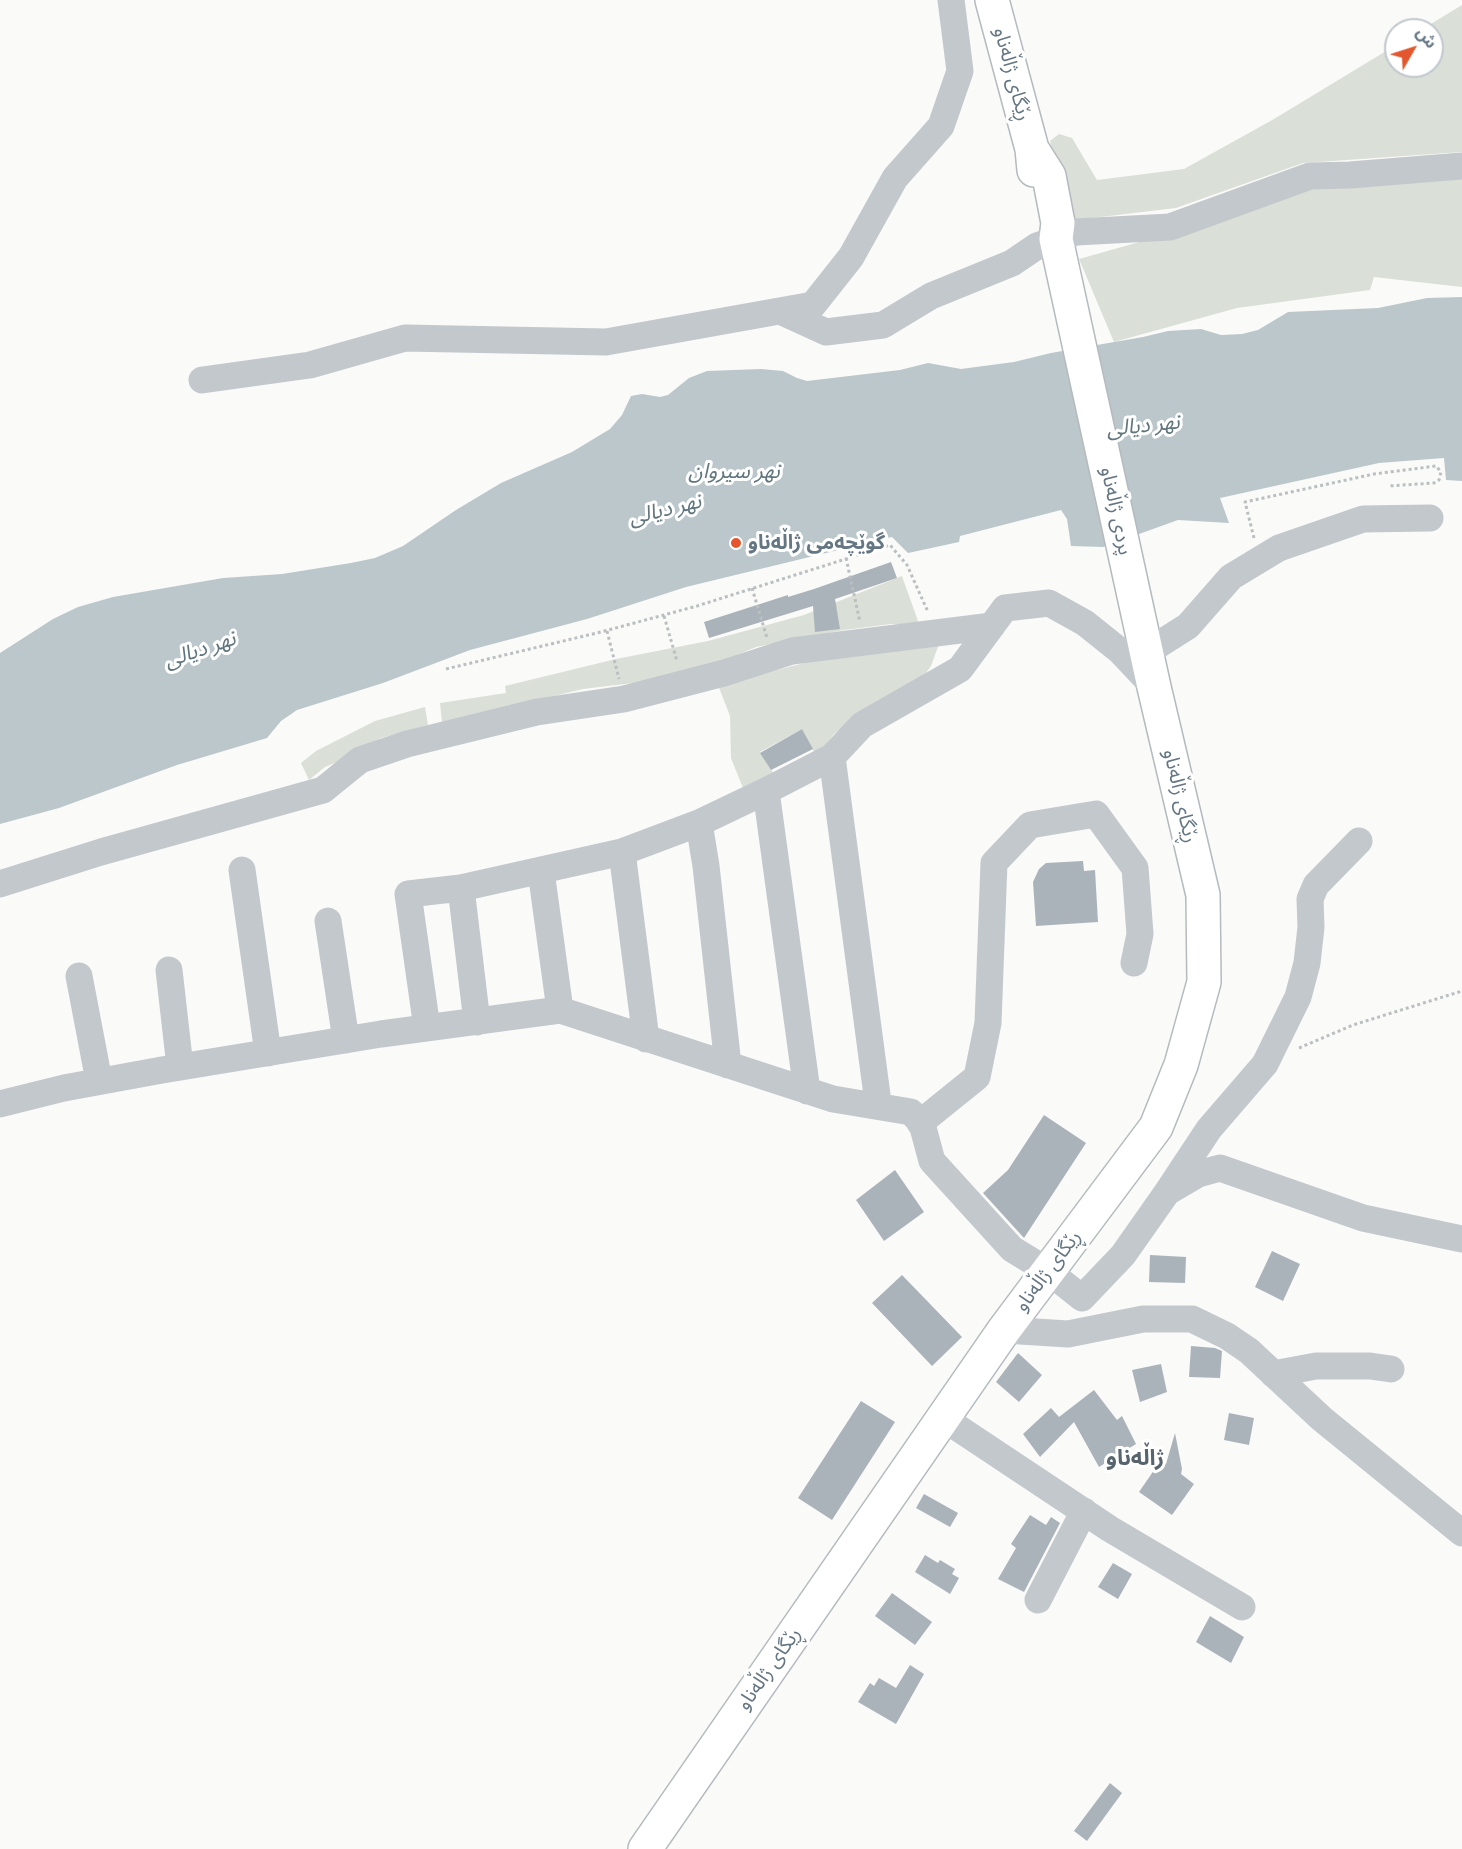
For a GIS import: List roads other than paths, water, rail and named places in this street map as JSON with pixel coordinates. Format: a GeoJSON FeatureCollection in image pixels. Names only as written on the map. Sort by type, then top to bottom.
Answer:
{"type":"FeatureCollection","features":[{"type":"Feature","properties":{"kind":"main road","name":"ڕێگای ژاڵەناو"},"geometry":{"type":"LineString","coordinates":[[992,0],[1032,148],[1049,176],[1058,223],[1059,251]]}},
{"type":"Feature","properties":{"kind":"main road","name":"پردی ژاڵەناو"},"geometry":{"type":"LineString","coordinates":[[1059,251],[1140,618]]}},
{"type":"Feature","properties":{"kind":"main road","name":"ڕێگای ژاڵەناو"},"geometry":{"type":"LineString","coordinates":[[645,1849],[1004,1330],[1156,1127],[1181,1065],[1204,982],[1203,895],[1140,618]]}},
{"type":"Feature","properties":{"kind":"street"},"geometry":{"type":"LineString","coordinates":[[202,380],[310,365],[405,338],[606,342],[813,305],[850,257],[895,178],[941,126],[960,71],[951,0]]}},
{"type":"Feature","properties":{"kind":"street"},"geometry":{"type":"LineString","coordinates":[[780,311],[826,332],[883,325],[931,296],[1012,263],[1036,246],[1059,251],[1076,232],[1170,226],[1310,176],[1462,166]]}},
{"type":"Feature","properties":{"kind":"street"},"geometry":{"type":"LineString","coordinates":[[1147,652],[1188,626],[1231,577],[1279,548],[1363,519],[1430,518]]}},
{"type":"Feature","properties":{"kind":"street"},"geometry":{"type":"LineString","coordinates":[[427,1028],[408,894],[461,888],[622,852],[699,823],[766,791],[832,757],[862,725],[960,669],[1005,608],[1049,603],[1084,623],[1120,651],[1154,687]]}},
{"type":"Feature","properties":{"kind":"street"},"geometry":{"type":"LineString","coordinates":[[0,884],[101,852],[323,790],[360,760],[407,744],[537,712],[624,699],[792,651],[992,626]]}},
{"type":"Feature","properties":{"kind":"street"},"geometry":{"type":"LineString","coordinates":[[832,757],[877,1095],[876,1106]]}},
{"type":"Feature","properties":{"kind":"street"},"geometry":{"type":"LineString","coordinates":[[766,791],[807,1091]]}},
{"type":"Feature","properties":{"kind":"street"},"geometry":{"type":"LineString","coordinates":[[920,1123],[977,1077],[988,1023],[994,863],[1030,825],[1096,814],[1135,868],[1140,934],[1134,963]]}},
{"type":"Feature","properties":{"kind":"street"},"geometry":{"type":"LineString","coordinates":[[699,823],[706,866],[728,1065]]}},
{"type":"Feature","properties":{"kind":"street"},"geometry":{"type":"LineString","coordinates":[[0,1104],[64,1088],[180,1067],[346,1040],[560,1010],[832,1099],[911,1112],[920,1123],[932,1161],[1012,1249],[1048,1270],[1082,1298],[1123,1256],[1209,1129],[1265,1064],[1298,997],[1307,963],[1311,927],[1310,899],[1316,885],[1359,841]]}},
{"type":"Feature","properties":{"kind":"street"},"geometry":{"type":"LineString","coordinates":[[622,852],[646,1039]]}},
{"type":"Feature","properties":{"kind":"street"},"geometry":{"type":"LineString","coordinates":[[242,870],[268,1053]]}},
{"type":"Feature","properties":{"kind":"street"},"geometry":{"type":"LineString","coordinates":[[541,871],[560,1010]]}},
{"type":"Feature","properties":{"kind":"street"},"geometry":{"type":"LineString","coordinates":[[461,888],[477,1022]]}},
{"type":"Feature","properties":{"kind":"street"},"geometry":{"type":"LineString","coordinates":[[328,921],[346,1040]]}},
{"type":"Feature","properties":{"kind":"street"},"geometry":{"type":"LineString","coordinates":[[169,970],[180,1067]]}},
{"type":"Feature","properties":{"kind":"street"},"geometry":{"type":"LineString","coordinates":[[79,976],[99,1081]]}},
{"type":"Feature","properties":{"kind":"street"},"geometry":{"type":"LineString","coordinates":[[1168,1191],[1198,1174],[1220,1168],[1363,1218],[1462,1239]]}},
{"type":"Feature","properties":{"kind":"street"},"geometry":{"type":"LineString","coordinates":[[1004,1330],[1068,1334],[1143,1319],[1192,1319],[1227,1336],[1249,1351],[1322,1419],[1462,1533]]}},
{"type":"Feature","properties":{"kind":"street"},"geometry":{"type":"LineString","coordinates":[[1273,1374],[1316,1366],[1370,1366],[1391,1369]]}},
{"type":"Feature","properties":{"kind":"street"},"geometry":{"type":"LineString","coordinates":[[943,1418],[1084,1511],[1242,1608]]}},
{"type":"Feature","properties":{"kind":"street"},"geometry":{"type":"LineString","coordinates":[[1038,1600],[1084,1511]]}},
{"type":"Feature","properties":{"kind":"water","name":"نهر سیروان"},"geometry":{"type":"Polygon","coordinates":[[[1462,297],[1462,481],[1446,480],[1444,458],[1379,463],[1220,498],[1229,523],[1178,520],[1103,547],[1071,546],[1067,519],[1061,510],[960,536],[959,542],[908,553],[892,537],[686,587],[587,619],[470,650],[383,683],[297,710],[281,721],[267,738],[177,765],[59,808],[0,824],[0,653],[53,619],[78,607],[113,597],[223,578],[282,574],[375,558],[403,546],[501,483],[572,452],[610,429],[622,415],[631,396],[668,395],[689,378],[707,371],[761,369],[783,371],[807,381],[900,370],[928,363],[961,369],[1014,362],[1168,331],[1201,329],[1221,335],[1242,334],[1258,330],[1288,312],[1378,308],[1427,298],[1462,297]]]}},
{"type":"Feature","properties":{"kind":"place","name":"گوێچەمی ژاڵەناو"},"geometry":{"type":"Point","coordinates":[736,543]}},
{"type":"Feature","properties":{"kind":"district","name":"ژاڵەناو"},"geometry":{"type":"Point","coordinates":[1135,1459]}},
{"type":"Feature","properties":{"kind":"water label","name":"نهر ديالى"},"geometry":{"type":"Point","coordinates":[1143,426]}},
{"type":"Feature","properties":{"kind":"water label","name":"نهر ديالى"},"geometry":{"type":"Point","coordinates":[665,510]}},
{"type":"Feature","properties":{"kind":"water label","name":"نهر ديالى"},"geometry":{"type":"Point","coordinates":[200,650]}}]}
